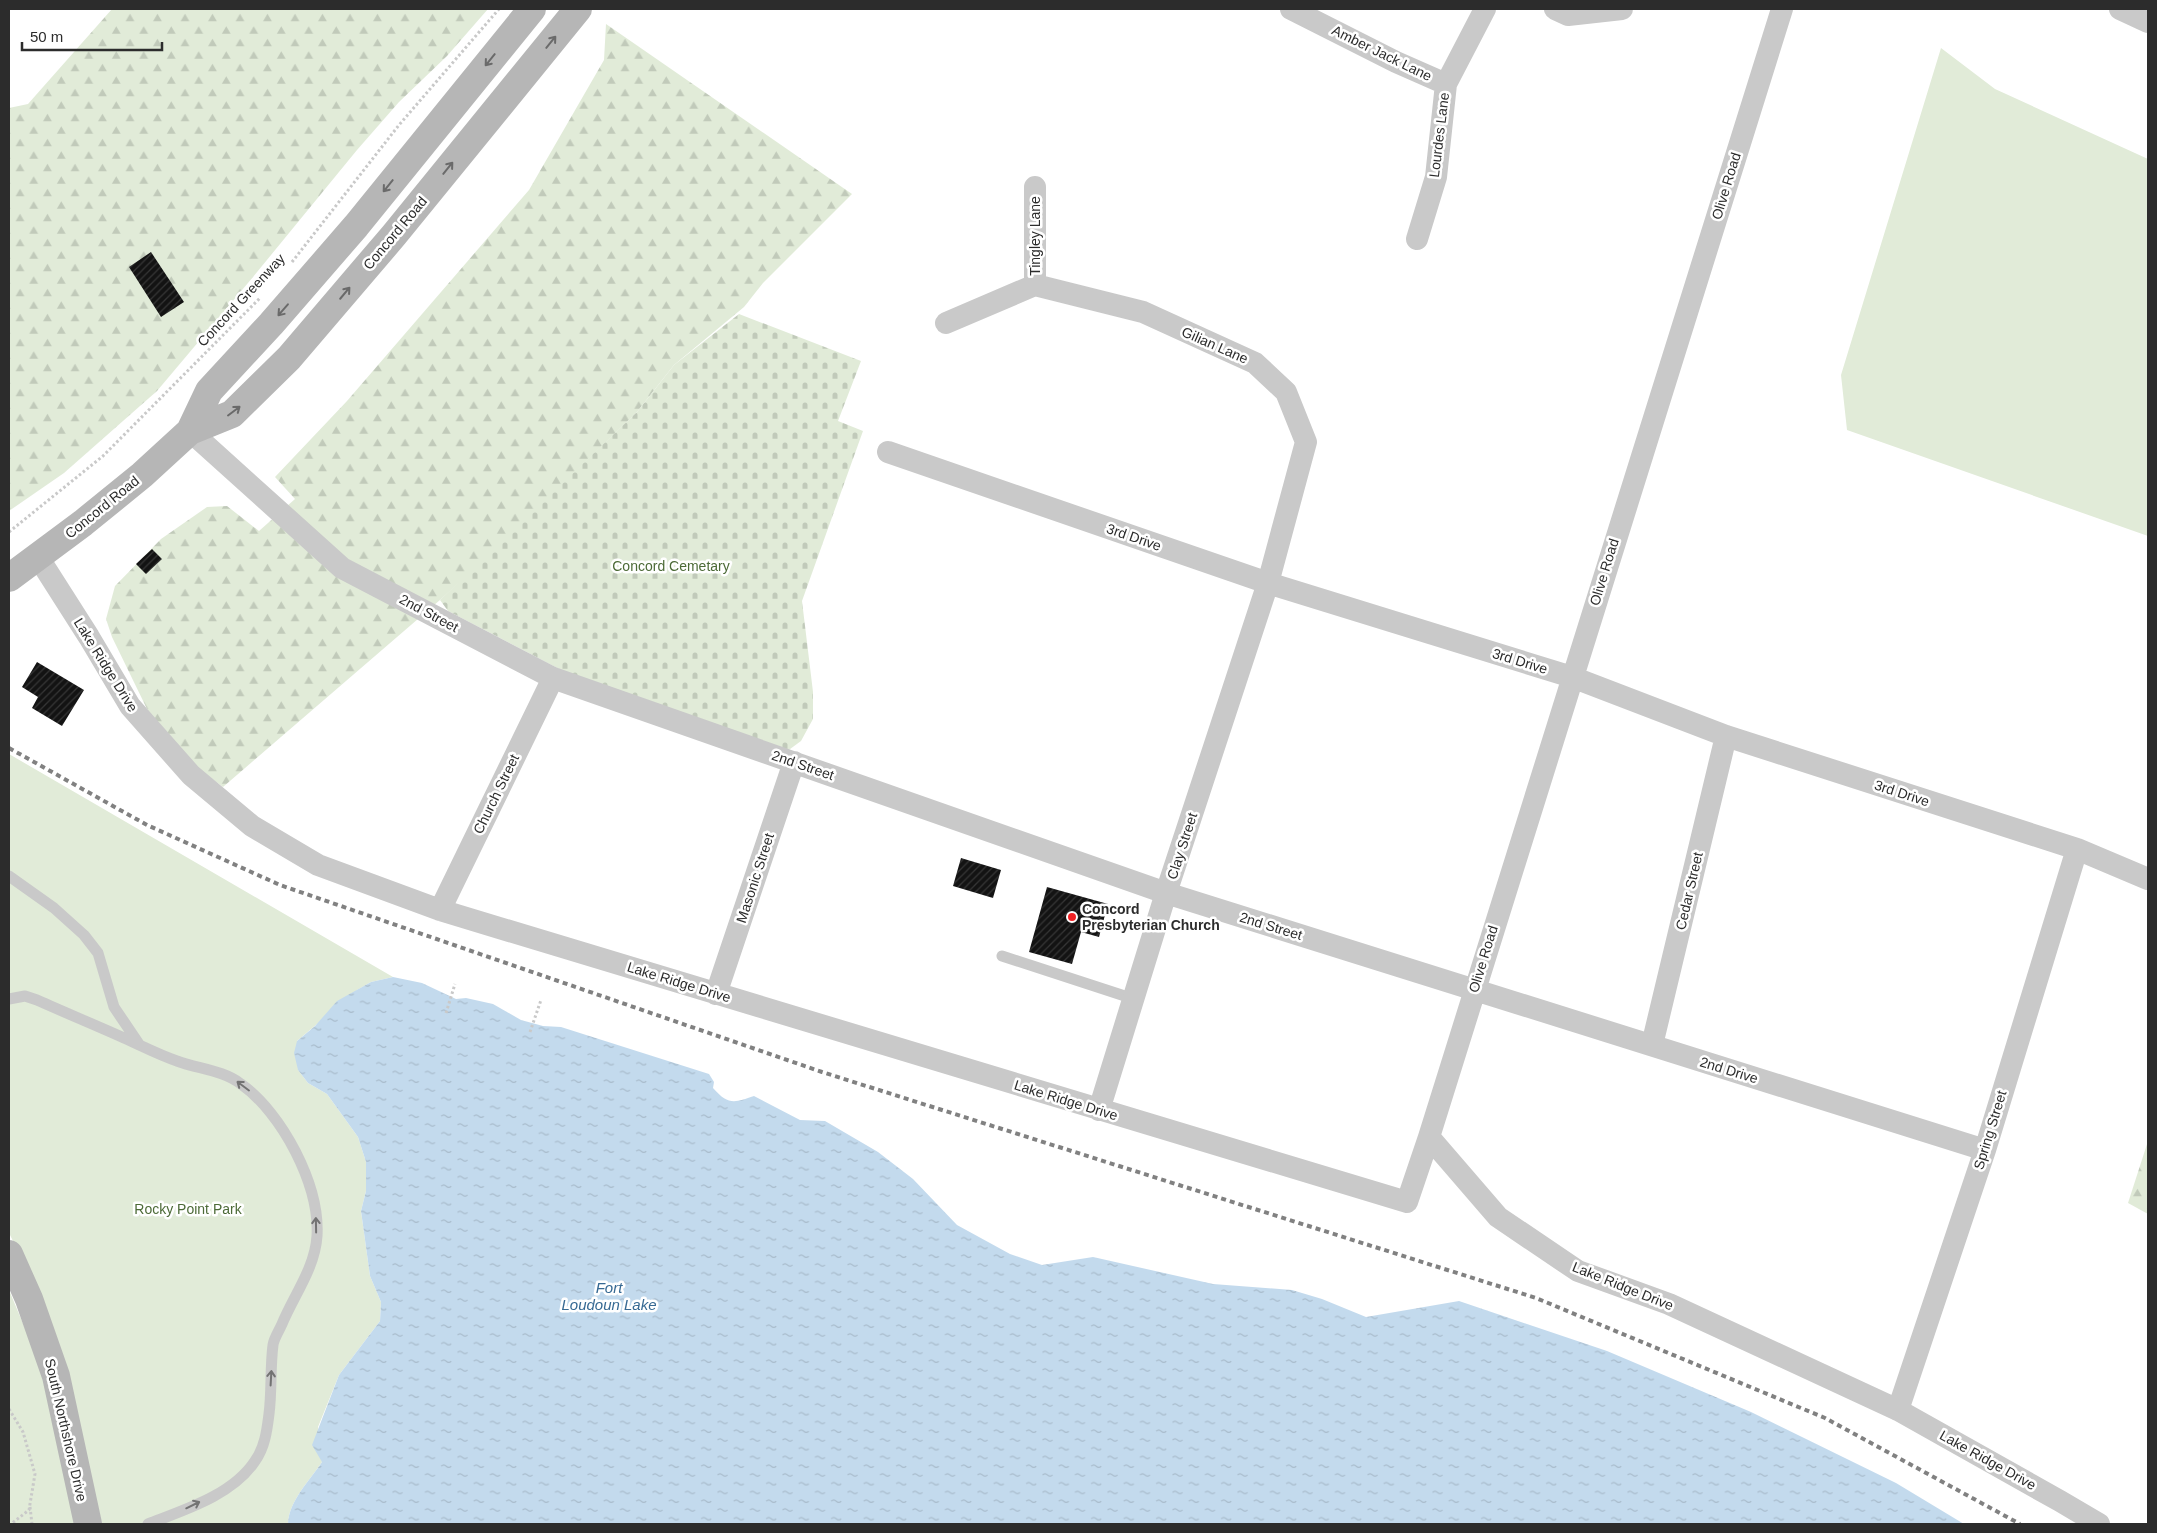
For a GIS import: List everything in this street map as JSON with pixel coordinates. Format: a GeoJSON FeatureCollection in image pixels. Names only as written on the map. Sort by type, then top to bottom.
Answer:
{"type":"FeatureCollection","features":[{"type":"Feature","properties":{"kind":"main road","name":"Concord Road"},"geometry":{"type":"LineString","coordinates":[[190,431],[209,391],[271,324],[350,233],[532,9]]}},
{"type":"Feature","properties":{"kind":"main road","name":"Concord Road"},"geometry":{"type":"LineString","coordinates":[[9,578],[134,481],[190,431],[232,414],[288,358],[394,235],[578,9]]}},
{"type":"Feature","properties":{"kind":"main road","name":"South Northshore Drive"},"geometry":{"type":"LineString","coordinates":[[9,1254],[29,1299],[56,1376],[88,1524]]}},
{"type":"Feature","properties":{"kind":"street","name":"Amber Jack Lane"},"geometry":{"type":"LineString","coordinates":[[1291,9],[1396,62],[1446,84]]}},
{"type":"Feature","properties":{"kind":"street","name":"Lourdes Lane"},"geometry":{"type":"LineString","coordinates":[[1417,239],[1436,177],[1446,84],[1485,9]]}},
{"type":"Feature","properties":{"kind":"street"},"geometry":{"type":"LineString","coordinates":[[1555,9],[1568,15],[1622,9]]}},
{"type":"Feature","properties":{"kind":"street","name":"Olive Road"},"geometry":{"type":"LineString","coordinates":[[1429,1136],[1782,9]]}},
{"type":"Feature","properties":{"kind":"street"},"geometry":{"type":"LineString","coordinates":[[2120,9],[2148,22]]}},
{"type":"Feature","properties":{"kind":"street","name":"Tingley Lane"},"geometry":{"type":"LineString","coordinates":[[1035,186],[1035,285]]}},
{"type":"Feature","properties":{"kind":"street"},"geometry":{"type":"LineString","coordinates":[[946,323],[1035,285]]}},
{"type":"Feature","properties":{"kind":"street","name":"Gilian Lane"},"geometry":{"type":"LineString","coordinates":[[1035,285],[1143,312],[1255,363],[1286,392],[1306,442],[1268,584]]}},
{"type":"Feature","properties":{"kind":"street","name":"2nd Street"},"geometry":{"type":"LineString","coordinates":[[190,431],[342,568],[553,678],[1166,893],[1474,990]]}},
{"type":"Feature","properties":{"kind":"street","name":"3rd Drive"},"geometry":{"type":"LineString","coordinates":[[888,452],[1268,584],[1572,677],[1726,736],[2077,849],[2148,879]]}},
{"type":"Feature","properties":{"kind":"street","name":"Lake Ridge Drive"},"geometry":{"type":"LineString","coordinates":[[38,557],[130,706],[191,775],[252,826],[318,865],[440,910],[1407,1202],[1429,1136]]}},
{"type":"Feature","properties":{"kind":"street","name":"Clay Street"},"geometry":{"type":"LineString","coordinates":[[1099,1110],[1166,893],[1268,584]]}},
{"type":"Feature","properties":{"kind":"street","name":"Church Street"},"geometry":{"type":"LineString","coordinates":[[440,910],[553,678]]}},
{"type":"Feature","properties":{"kind":"street","name":"Cedar Street"},"geometry":{"type":"LineString","coordinates":[[1652,1045],[1726,736]]}},
{"type":"Feature","properties":{"kind":"street","name":"Masonic Street"},"geometry":{"type":"LineString","coordinates":[[716,994],[794,762]]}},
{"type":"Feature","properties":{"kind":"street","name":"Spring Street"},"geometry":{"type":"LineString","coordinates":[[1898,1410],[1984,1150],[2077,849]]}},
{"type":"Feature","properties":{"kind":"street","name":"2nd Drive"},"geometry":{"type":"LineString","coordinates":[[1474,990],[1984,1150]]}},
{"type":"Feature","properties":{"kind":"street","name":"Lake Ridge Drive"},"geometry":{"type":"LineString","coordinates":[[1429,1136],[1498,1217],[1578,1271],[1669,1304],[1898,1410],[2098,1524]]}},
{"type":"Feature","properties":{"kind":"lane"},"geometry":{"type":"LineString","coordinates":[[9,876],[54,908],[89,941],[98,953],[114,1007],[139,1044]]}},
{"type":"Feature","properties":{"kind":"lane"},"geometry":{"type":"LineString","coordinates":[[1002,956],[1134,999]]}},
{"type":"Feature","properties":{"kind":"lane"},"geometry":{"type":"LineString","coordinates":[[9,999],[25,996],[37,1000],[177,1061],[222,1074],[241,1083],[266,1105],[285,1130],[304,1172],[316,1212],[317,1237],[309,1271],[292,1300],[274,1343],[269,1414],[264,1446],[255,1461],[243,1475],[222,1490],[192,1507],[148,1524]]}},
{"type":"Feature","properties":{"kind":"path","name":"Concord Greenway"},"geometry":{"type":"LineString","coordinates":[[289,266],[399,125],[499,9]]}},
{"type":"Feature","properties":{"kind":"path","name":"Concord Greenway"},"geometry":{"type":"LineString","coordinates":[[9,532],[103,456],[262,296]]}},
{"type":"Feature","properties":{"kind":"path"},"geometry":{"type":"LineString","coordinates":[[446,1013],[455,984]]}},
{"type":"Feature","properties":{"kind":"path"},"geometry":{"type":"LineString","coordinates":[[530,1032],[541,1000]]}},
{"type":"Feature","properties":{"kind":"path"},"geometry":{"type":"LineString","coordinates":[[9,1409],[23,1432],[35,1474],[29,1510],[11,1524]]}},
{"type":"Feature","properties":{"kind":"path"},"geometry":{"type":"LineString","coordinates":[[30,1504],[32,1524]]}},
{"type":"Feature","properties":{"kind":"green space"},"geometry":{"type":"Polygon","coordinates":[[[112,9],[488,9],[447,56],[399,102],[357,150],[157,391],[64,473],[9,511],[9,108],[28,104],[112,9]]]}},
{"type":"Feature","properties":{"kind":"green space"},"geometry":{"type":"Polygon","coordinates":[[[606,24],[852,194],[763,283],[744,307],[674,365],[637,412],[484,560],[223,787],[199,769],[148,711],[112,637],[106,619],[115,586],[161,539],[207,507],[227,506],[259,531],[295,499],[275,477],[347,401],[529,190],[604,60],[606,24]]]}},
{"type":"Feature","properties":{"kind":"green space"},"geometry":{"type":"Polygon","coordinates":[[[1941,48],[1995,89],[2148,159],[2148,536],[1847,430],[1841,375],[1941,48]]]}},
{"type":"Feature","properties":{"kind":"green space","name":"Concord Cemetary"},"geometry":{"type":"Polygon","coordinates":[[[739,314],[861,361],[838,421],[863,431],[802,601],[813,692],[813,719],[801,741],[786,752],[565,672],[448,611],[440,600],[637,412],[674,365],[739,314]]]}},
{"type":"Feature","properties":{"kind":"green space","name":"Rocky Point Park"},"geometry":{"type":"Polygon","coordinates":[[[9,754],[393,977],[371,982],[357,990],[297,1041],[298,1070],[308,1083],[327,1094],[358,1137],[366,1162],[366,1191],[361,1211],[370,1276],[381,1302],[380,1321],[339,1375],[318,1427],[322,1462],[296,1499],[288,1524],[102,1524],[66,1372],[9,1233],[9,754]]]}},
{"type":"Feature","properties":{"kind":"green space"},"geometry":{"type":"Polygon","coordinates":[[[2148,1141],[2148,1214],[2128,1203],[2148,1141]]]}},
{"type":"Feature","properties":{"kind":"green space"},"geometry":{"type":"Polygon","coordinates":[[[9,1290],[47,1381],[79,1524],[9,1524],[9,1290]]]}},
{"type":"Feature","properties":{"kind":"water","name":"Fort Loudoun Lake"},"geometry":{"type":"Polygon","coordinates":[[[393,977],[422,983],[456,999],[466,998],[493,1004],[521,1020],[543,1026],[561,1027],[709,1074],[714,1082],[713,1088],[727,1100],[736,1101],[754,1096],[800,1120],[825,1121],[878,1152],[913,1179],[957,1225],[1010,1254],[1042,1265],[1093,1257],[1213,1284],[1292,1290],[1322,1299],[1366,1317],[1459,1301],[1607,1351],[1751,1412],[1896,1483],[1964,1524],[288,1524],[296,1499],[322,1462],[312,1445],[339,1375],[380,1321],[381,1302],[370,1276],[361,1211],[366,1191],[366,1162],[358,1137],[327,1094],[308,1083],[298,1070],[294,1053],[297,1041],[315,1026],[337,1001],[371,982],[393,977]]]}},
{"type":"Feature","properties":{"kind":"building"},"geometry":{"type":"Polygon","coordinates":[[[151,252],[184,302],[161,317],[129,267],[151,252]]]}},
{"type":"Feature","properties":{"kind":"building"},"geometry":{"type":"Polygon","coordinates":[[[152,549],[162,559],[146,574],[136,564],[152,549]]]}},
{"type":"Feature","properties":{"kind":"building"},"geometry":{"type":"Polygon","coordinates":[[[37,662],[84,690],[62,726],[32,708],[38,697],[22,687],[37,662]]]}},
{"type":"Feature","properties":{"kind":"building"},"geometry":{"type":"Polygon","coordinates":[[[961,858],[1001,870],[993,898],[953,886],[961,858]]]}},
{"type":"Feature","properties":{"kind":"building","name":"Concord Presbyterian Church"},"geometry":{"type":"Polygon","coordinates":[[[1047,887],[1108,904],[1099,937],[1081,932],[1072,964],[1029,952],[1047,887]]]}},
{"type":"Feature","properties":{"kind":"railway"},"geometry":{"type":"LineString","coordinates":[[9,748],[147,825],[280,885],[822,1072],[1536,1298],[1825,1418],[2020,1524]]}},
{"type":"Feature","properties":{"kind":"place","name":"Concord Presbyterian Church"},"geometry":{"type":"Point","coordinates":[1072,917]}}]}
